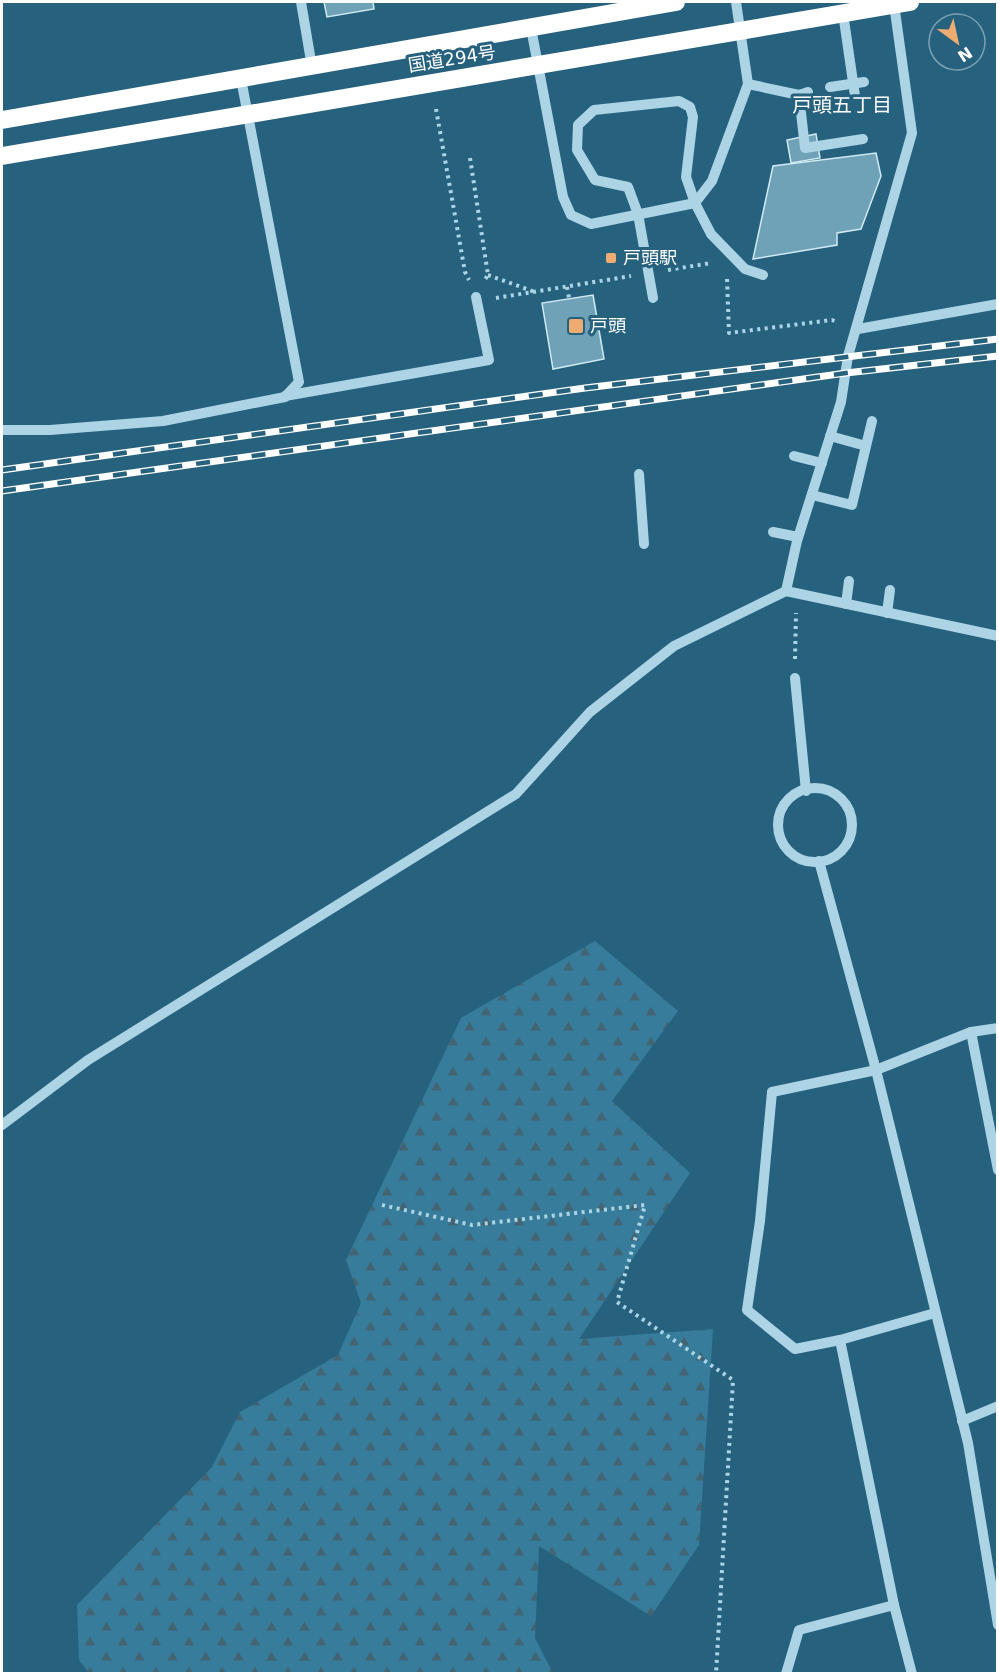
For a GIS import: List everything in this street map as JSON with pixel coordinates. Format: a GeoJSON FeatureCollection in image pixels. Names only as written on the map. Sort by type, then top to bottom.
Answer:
{"type":"FeatureCollection","features":[{"type":"Feature","properties":{"kind":"highway","name":"国道294号"},"geometry":{"type":"LineString","coordinates":[[2,120],[676,2]]}},
{"type":"Feature","properties":{"kind":"highway","name":"国道294号"},"geometry":{"type":"LineString","coordinates":[[2,156],[538,67],[902,3]]}},
{"type":"Feature","properties":{"kind":"street"},"geometry":{"type":"LineString","coordinates":[[301,2],[312,67]]}},
{"type":"Feature","properties":{"kind":"street"},"geometry":{"type":"LineString","coordinates":[[531,28],[563,196],[571,215],[591,224],[695,203],[712,181],[748,84],[736,2]]}},
{"type":"Feature","properties":{"kind":"street"},"geometry":{"type":"LineString","coordinates":[[786,591],[798,537],[841,402],[848,356],[858,329],[912,133],[902,3]]}},
{"type":"Feature","properties":{"kind":"street"},"geometry":{"type":"LineString","coordinates":[[843,13],[858,82],[855,96]]}},
{"type":"Feature","properties":{"kind":"street"},"geometry":{"type":"LineString","coordinates":[[241,79],[297,367],[298,382],[285,397]]}},
{"type":"Feature","properties":{"kind":"street"},"geometry":{"type":"LineString","coordinates":[[830,87],[858,82]]}},
{"type":"Feature","properties":{"kind":"street"},"geometry":{"type":"LineString","coordinates":[[748,84],[803,93],[805,148],[863,138]]}},
{"type":"Feature","properties":{"kind":"street"},"geometry":{"type":"LineString","coordinates":[[653,298],[638,214],[628,187],[595,180],[578,150],[578,125],[594,110],[680,101],[690,107],[693,117],[686,177],[695,203],[711,234],[745,269],[763,275]]}},
{"type":"Feature","properties":{"kind":"street"},"geometry":{"type":"LineString","coordinates":[[2,430],[50,430],[163,421],[489,360],[477,297]]}},
{"type":"Feature","properties":{"kind":"street"},"geometry":{"type":"LineString","coordinates":[[858,329],[998,304]]}},
{"type":"Feature","properties":{"kind":"street"},"geometry":{"type":"LineString","coordinates":[[812,495],[852,506],[872,421]]}},
{"type":"Feature","properties":{"kind":"street"},"geometry":{"type":"LineString","coordinates":[[830,436],[866,446]]}},
{"type":"Feature","properties":{"kind":"street"},"geometry":{"type":"LineString","coordinates":[[794,456],[822,463]]}},
{"type":"Feature","properties":{"kind":"street"},"geometry":{"type":"LineString","coordinates":[[639,474],[644,544]]}},
{"type":"Feature","properties":{"kind":"street"},"geometry":{"type":"LineString","coordinates":[[773,532],[798,537]]}},
{"type":"Feature","properties":{"kind":"street"},"geometry":{"type":"LineString","coordinates":[[846,604],[849,582]]}},
{"type":"Feature","properties":{"kind":"street"},"geometry":{"type":"LineString","coordinates":[[887,613],[890,590]]}},
{"type":"Feature","properties":{"kind":"street"},"geometry":{"type":"LineString","coordinates":[[2,1125],[88,1060],[516,794],[590,712],[674,646],[786,591],[998,636]]}},
{"type":"Feature","properties":{"kind":"street"},"geometry":{"type":"LineString","coordinates":[[795,678],[806,791]]}},
{"type":"Feature","properties":{"kind":"street"},"geometry":{"type":"LineString","coordinates":[[817,788],[830,790],[844,801],[852,818],[851,836],[842,852],[832,859],[819,861],[807,862],[796,858],[786,849],[779,833],[779,814],[785,804],[794,795],[817,788]]}},
{"type":"Feature","properties":{"kind":"street"},"geometry":{"type":"LineString","coordinates":[[819,861],[876,1070],[962,1421],[998,1625]]}},
{"type":"Feature","properties":{"kind":"street"},"geometry":{"type":"LineString","coordinates":[[935,1313],[840,1340],[795,1349],[747,1310],[760,1221],[772,1092],[876,1070],[971,1032],[998,1028]]}},
{"type":"Feature","properties":{"kind":"street"},"geometry":{"type":"LineString","coordinates":[[971,1032],[998,1170]]}},
{"type":"Feature","properties":{"kind":"street"},"geometry":{"type":"LineString","coordinates":[[840,1340],[894,1605],[912,1674]]}},
{"type":"Feature","properties":{"kind":"street"},"geometry":{"type":"LineString","coordinates":[[962,1421],[998,1406]]}},
{"type":"Feature","properties":{"kind":"street"},"geometry":{"type":"LineString","coordinates":[[786,1674],[799,1630],[894,1605]]}},
{"type":"Feature","properties":{"kind":"path"},"geometry":{"type":"LineString","coordinates":[[436,109],[465,272],[477,297]]}},
{"type":"Feature","properties":{"kind":"path"},"geometry":{"type":"LineString","coordinates":[[488,275],[535,292]]}},
{"type":"Feature","properties":{"kind":"path"},"geometry":{"type":"LineString","coordinates":[[567,287],[569,298]]}},
{"type":"Feature","properties":{"kind":"path"},"geometry":{"type":"LineString","coordinates":[[795,678],[796,612],[800,594]]}},
{"type":"Feature","properties":{"kind":"path"},"geometry":{"type":"LineString","coordinates":[[381,1205],[472,1225],[645,1205],[617,1302],[733,1380],[716,1674]]}},
{"type":"Feature","properties":{"kind":"green space"},"geometry":{"type":"Polygon","coordinates":[[[595,941],[678,1011],[612,1101],[690,1173],[579,1339],[713,1329],[699,1545],[651,1616],[539,1546],[535,1638],[553,1673],[89,1673],[79,1660],[77,1605],[212,1467],[240,1412],[338,1355],[361,1303],[346,1260],[461,1018],[595,941]]]}},
{"type":"Feature","properties":{"kind":"building"},"geometry":{"type":"Polygon","coordinates":[[[324,2],[373,2],[374,9],[327,17],[324,2]]]}},
{"type":"Feature","properties":{"kind":"building"},"geometry":{"type":"Polygon","coordinates":[[[816,134],[820,158],[791,163],[787,140],[816,134]]]}},
{"type":"Feature","properties":{"kind":"building"},"geometry":{"type":"Polygon","coordinates":[[[876,153],[881,176],[861,229],[837,233],[837,245],[753,259],[773,166],[876,153]]]}},
{"type":"Feature","properties":{"kind":"building"},"geometry":{"type":"Polygon","coordinates":[[[593,295],[604,359],[553,369],[542,303],[593,295]]]}},
{"type":"Feature","properties":{"kind":"railway"},"geometry":{"type":"LineString","coordinates":[[2,470],[585,388],[998,339]]}},
{"type":"Feature","properties":{"kind":"railway"},"geometry":{"type":"LineString","coordinates":[[2,491],[846,373],[998,356]]}},
{"type":"Feature","properties":{"kind":"place","name":"戸頭駅"},"geometry":{"type":"Point","coordinates":[611,258]}},
{"type":"Feature","properties":{"kind":"place","name":"戸頭"},"geometry":{"type":"Point","coordinates":[576,326]}},
{"type":"Feature","properties":{"kind":"district","name":"戸頭五丁目"},"geometry":{"type":"Point","coordinates":[842,105]}}]}
